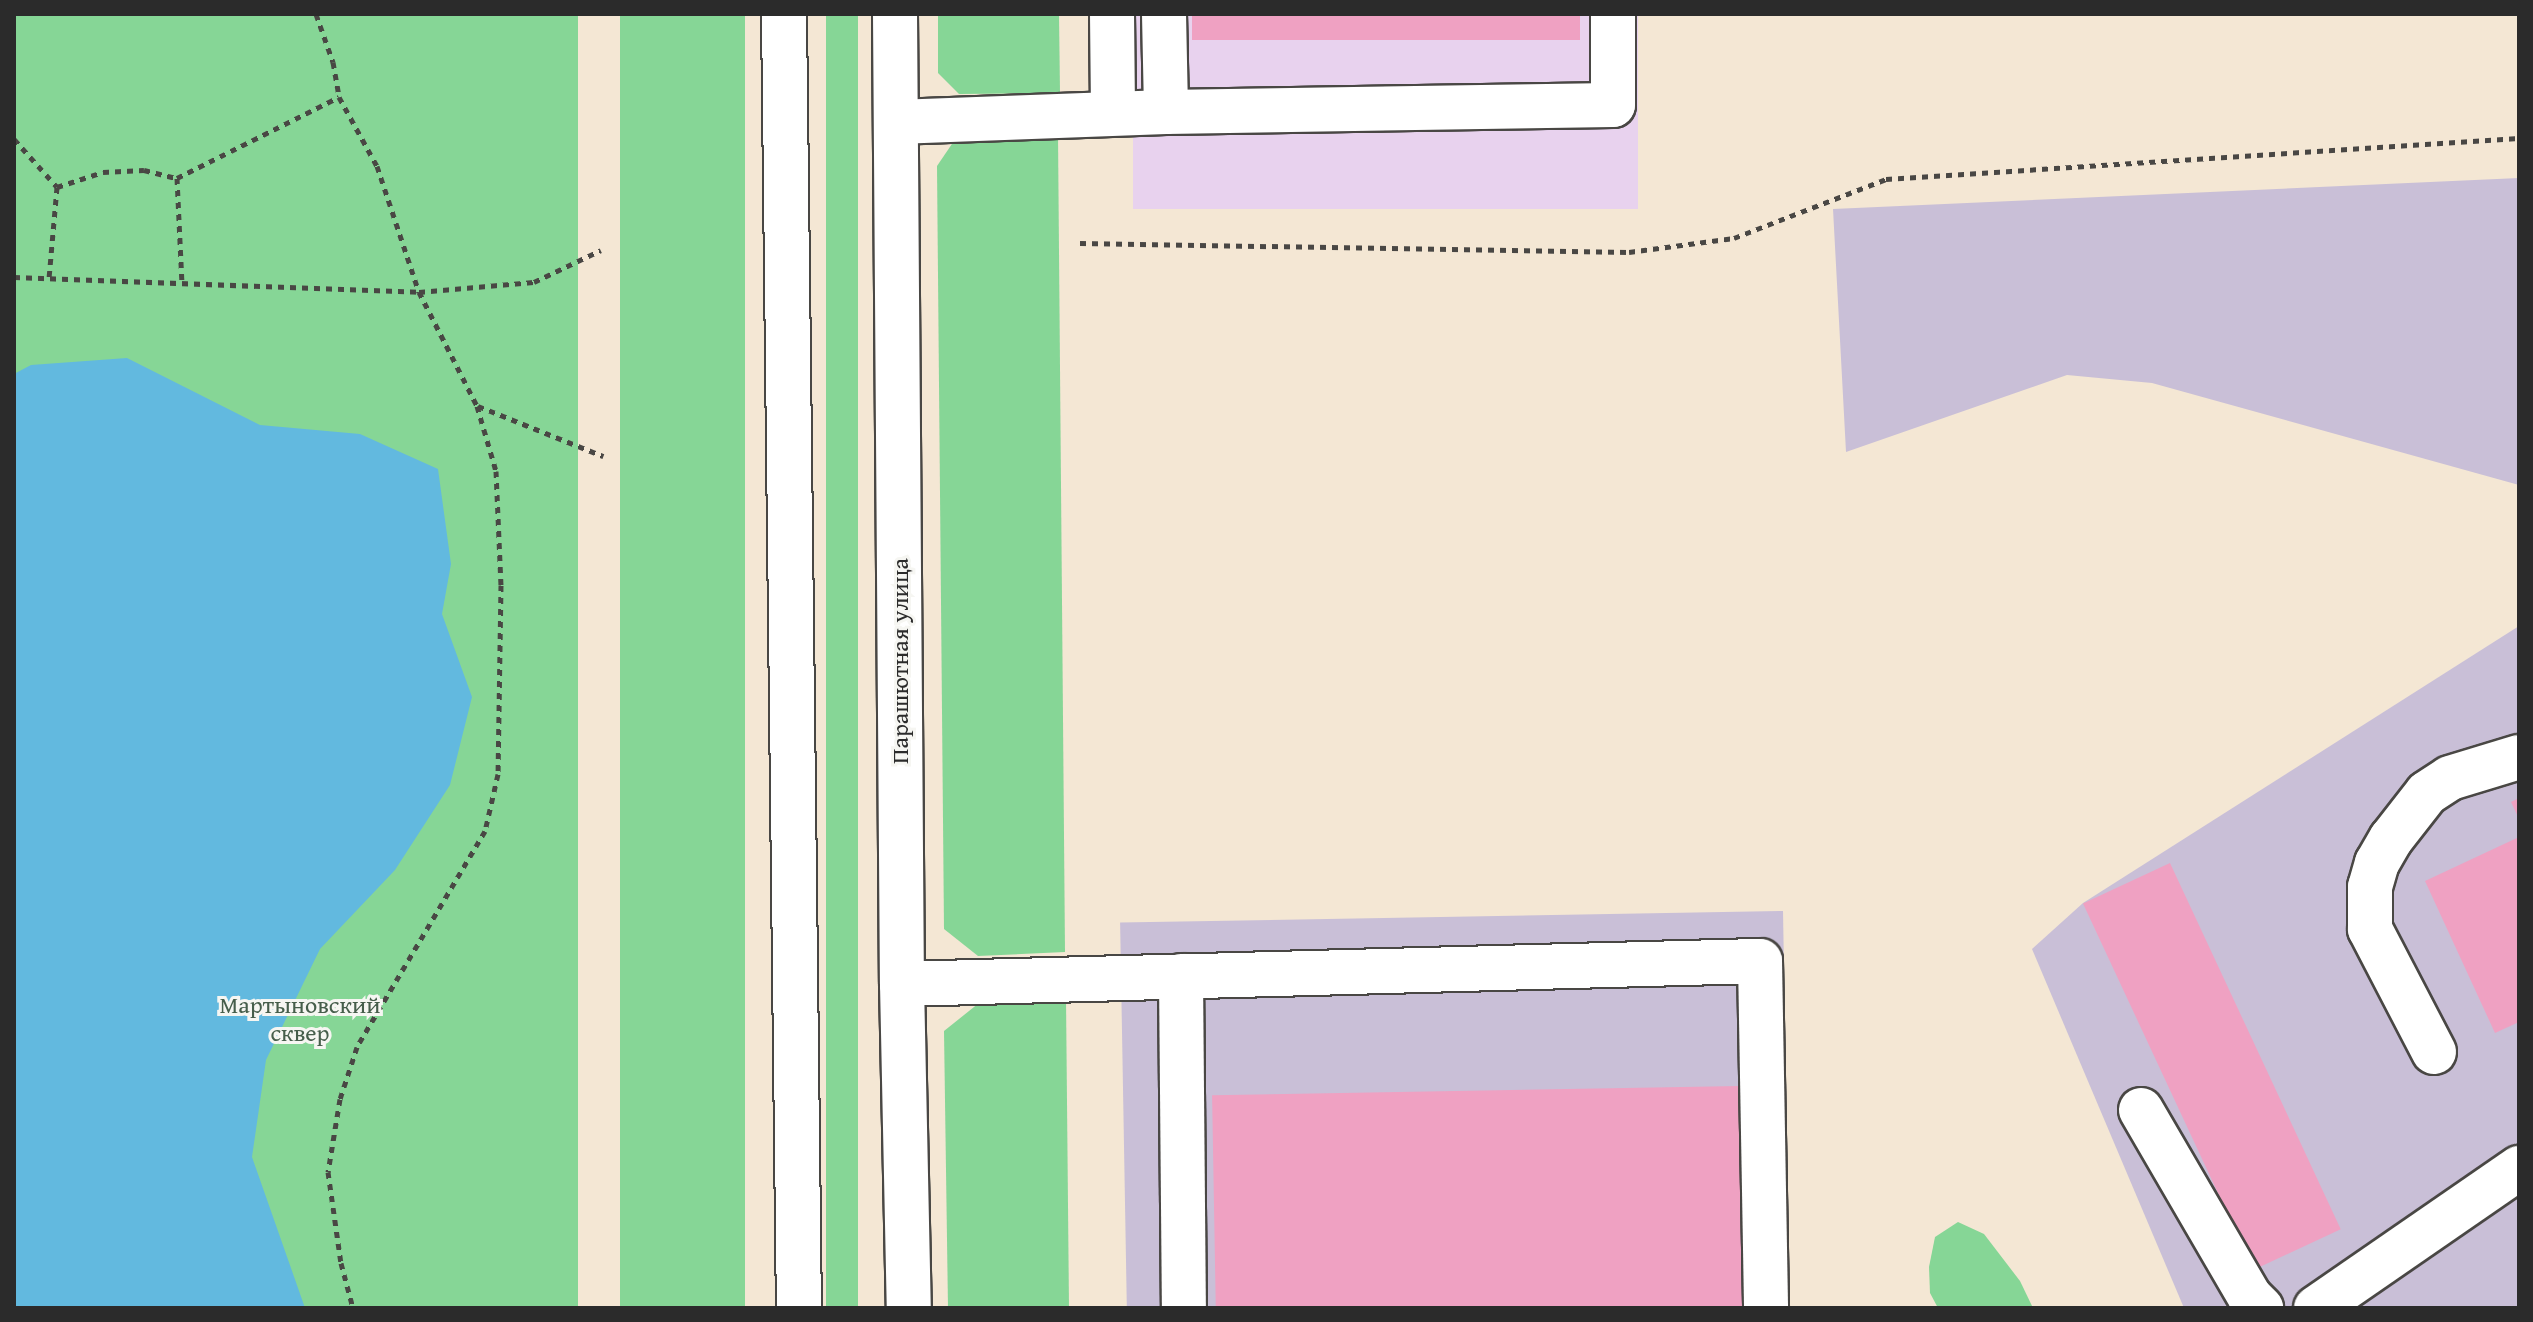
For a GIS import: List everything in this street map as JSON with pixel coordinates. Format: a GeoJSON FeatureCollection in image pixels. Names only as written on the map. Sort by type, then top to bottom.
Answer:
{"type":"FeatureCollection","features":[{"type":"Feature","properties":{"kind":"main road"},"geometry":{"type":"LineString","coordinates":[[784,14],[799,1308]]}},
{"type":"Feature","properties":{"kind":"main road","name":"Парашютная улица"},"geometry":{"type":"LineString","coordinates":[[895,14],[902,984],[909,1308]]}},
{"type":"Feature","properties":{"kind":"main road"},"geometry":{"type":"LineString","coordinates":[[1112,14],[1113,113]]}},
{"type":"Feature","properties":{"kind":"main road"},"geometry":{"type":"LineString","coordinates":[[1164,14],[1166,112]]}},
{"type":"Feature","properties":{"kind":"main road"},"geometry":{"type":"LineString","coordinates":[[896,122],[1113,113],[1613,105],[1613,14]]}},
{"type":"Feature","properties":{"kind":"main road"},"geometry":{"type":"LineString","coordinates":[[2434,1052],[2370,929],[2370,887],[2377,863],[2391,839],[2427,793],[2450,778],[2519,757]]}},
{"type":"Feature","properties":{"kind":"main road"},"geometry":{"type":"LineString","coordinates":[[902,984],[1760,961],[1766,1308]]}},
{"type":"Feature","properties":{"kind":"main road"},"geometry":{"type":"LineString","coordinates":[[1181,976],[1184,1308]]}},
{"type":"Feature","properties":{"kind":"main road"},"geometry":{"type":"LineString","coordinates":[[2141,1110],[2250,1297],[2261,1308]]}},
{"type":"Feature","properties":{"kind":"main road"},"geometry":{"type":"LineString","coordinates":[[2316,1308],[2519,1168]]}},
{"type":"Feature","properties":{"kind":"path"},"geometry":{"type":"LineString","coordinates":[[316,14],[333,62],[339,97],[377,166],[419,292],[477,406],[496,471],[501,585],[498,774],[485,831],[357,1047],[340,1099],[328,1172],[341,1263],[353,1308]]}},
{"type":"Feature","properties":{"kind":"path"},"geometry":{"type":"LineString","coordinates":[[57,187],[103,172],[144,170],[177,178],[339,97]]}},
{"type":"Feature","properties":{"kind":"path"},"geometry":{"type":"LineString","coordinates":[[1080,243],[1629,252],[1734,238],[1886,179],[2519,138]]}},
{"type":"Feature","properties":{"kind":"path"},"geometry":{"type":"LineString","coordinates":[[14,139],[57,187],[49,278]]}},
{"type":"Feature","properties":{"kind":"path"},"geometry":{"type":"LineString","coordinates":[[177,178],[182,283]]}},
{"type":"Feature","properties":{"kind":"path"},"geometry":{"type":"LineString","coordinates":[[14,277],[419,292],[534,282],[601,250]]}},
{"type":"Feature","properties":{"kind":"path"},"geometry":{"type":"LineString","coordinates":[[477,406],[603,456]]}},
{"type":"Feature","properties":{"kind":"shaded area"},"geometry":{"type":"Polygon","coordinates":[[[1133,14],[1638,14],[1638,209],[1133,209],[1133,14]]]}},
{"type":"Feature","properties":{"kind":"shaded area"},"geometry":{"type":"Polygon","coordinates":[[[2519,178],[2519,485],[2152,383],[2067,375],[1846,452],[1833,209],[2519,178]]]}},
{"type":"Feature","properties":{"kind":"shaded area"},"geometry":{"type":"Polygon","coordinates":[[[2519,626],[2519,1308],[2184,1308],[2032,949],[2083,903],[2519,626]]]}},
{"type":"Feature","properties":{"kind":"shaded area"},"geometry":{"type":"Polygon","coordinates":[[[1783,911],[1790,1308],[1127,1308],[1120,923],[1783,911]]]}},
{"type":"Feature","properties":{"kind":"green space","name":"Мартыновский сквер"},"geometry":{"type":"Polygon","coordinates":[[[14,14],[578,14],[578,1308],[14,1308],[14,14]]]}},
{"type":"Feature","properties":{"kind":"green space"},"geometry":{"type":"Polygon","coordinates":[[[620,14],[745,14],[745,1308],[620,1308],[620,14]]]}},
{"type":"Feature","properties":{"kind":"green space"},"geometry":{"type":"Polygon","coordinates":[[[826,14],[858,14],[858,1308],[826,1308],[826,14]]]}},
{"type":"Feature","properties":{"kind":"green space"},"geometry":{"type":"Polygon","coordinates":[[[938,14],[1059,14],[1060,93],[959,94],[938,73],[938,14]]]}},
{"type":"Feature","properties":{"kind":"green space"},"geometry":{"type":"Polygon","coordinates":[[[1058,134],[1065,952],[978,956],[944,929],[937,166],[956,138],[1058,134]]]}},
{"type":"Feature","properties":{"kind":"green space"},"geometry":{"type":"Polygon","coordinates":[[[1066,998],[1069,1308],[948,1308],[944,1031],[979,1003],[1066,998]]]}},
{"type":"Feature","properties":{"kind":"green space"},"geometry":{"type":"Polygon","coordinates":[[[1958,1222],[1984,1234],[2020,1281],[2033,1308],[1938,1308],[1930,1293],[1929,1267],[1935,1237],[1958,1222]]]}},
{"type":"Feature","properties":{"kind":"water"},"geometry":{"type":"Polygon","coordinates":[[[127,358],[260,425],[360,434],[438,469],[451,564],[442,614],[472,697],[450,785],[395,870],[320,949],[266,1060],[252,1157],[305,1308],[14,1308],[14,374],[31,365],[127,358]]]}},
{"type":"Feature","properties":{"kind":"building"},"geometry":{"type":"Polygon","coordinates":[[[1192,14],[1580,14],[1580,40],[1192,40],[1192,14]]]}},
{"type":"Feature","properties":{"kind":"building"},"geometry":{"type":"Polygon","coordinates":[[[2519,798],[2519,819],[2511,802],[2519,798]]]}},
{"type":"Feature","properties":{"kind":"building"},"geometry":{"type":"Polygon","coordinates":[[[2519,837],[2519,1022],[2495,1033],[2425,881],[2519,837]]]}},
{"type":"Feature","properties":{"kind":"building"},"geometry":{"type":"Polygon","coordinates":[[[2170,863],[2341,1229],[2254,1270],[2083,904],[2170,863]]]}},
{"type":"Feature","properties":{"kind":"building"},"geometry":{"type":"Polygon","coordinates":[[[1740,1086],[1744,1308],[1216,1308],[1212,1095],[1740,1086]]]}}]}
